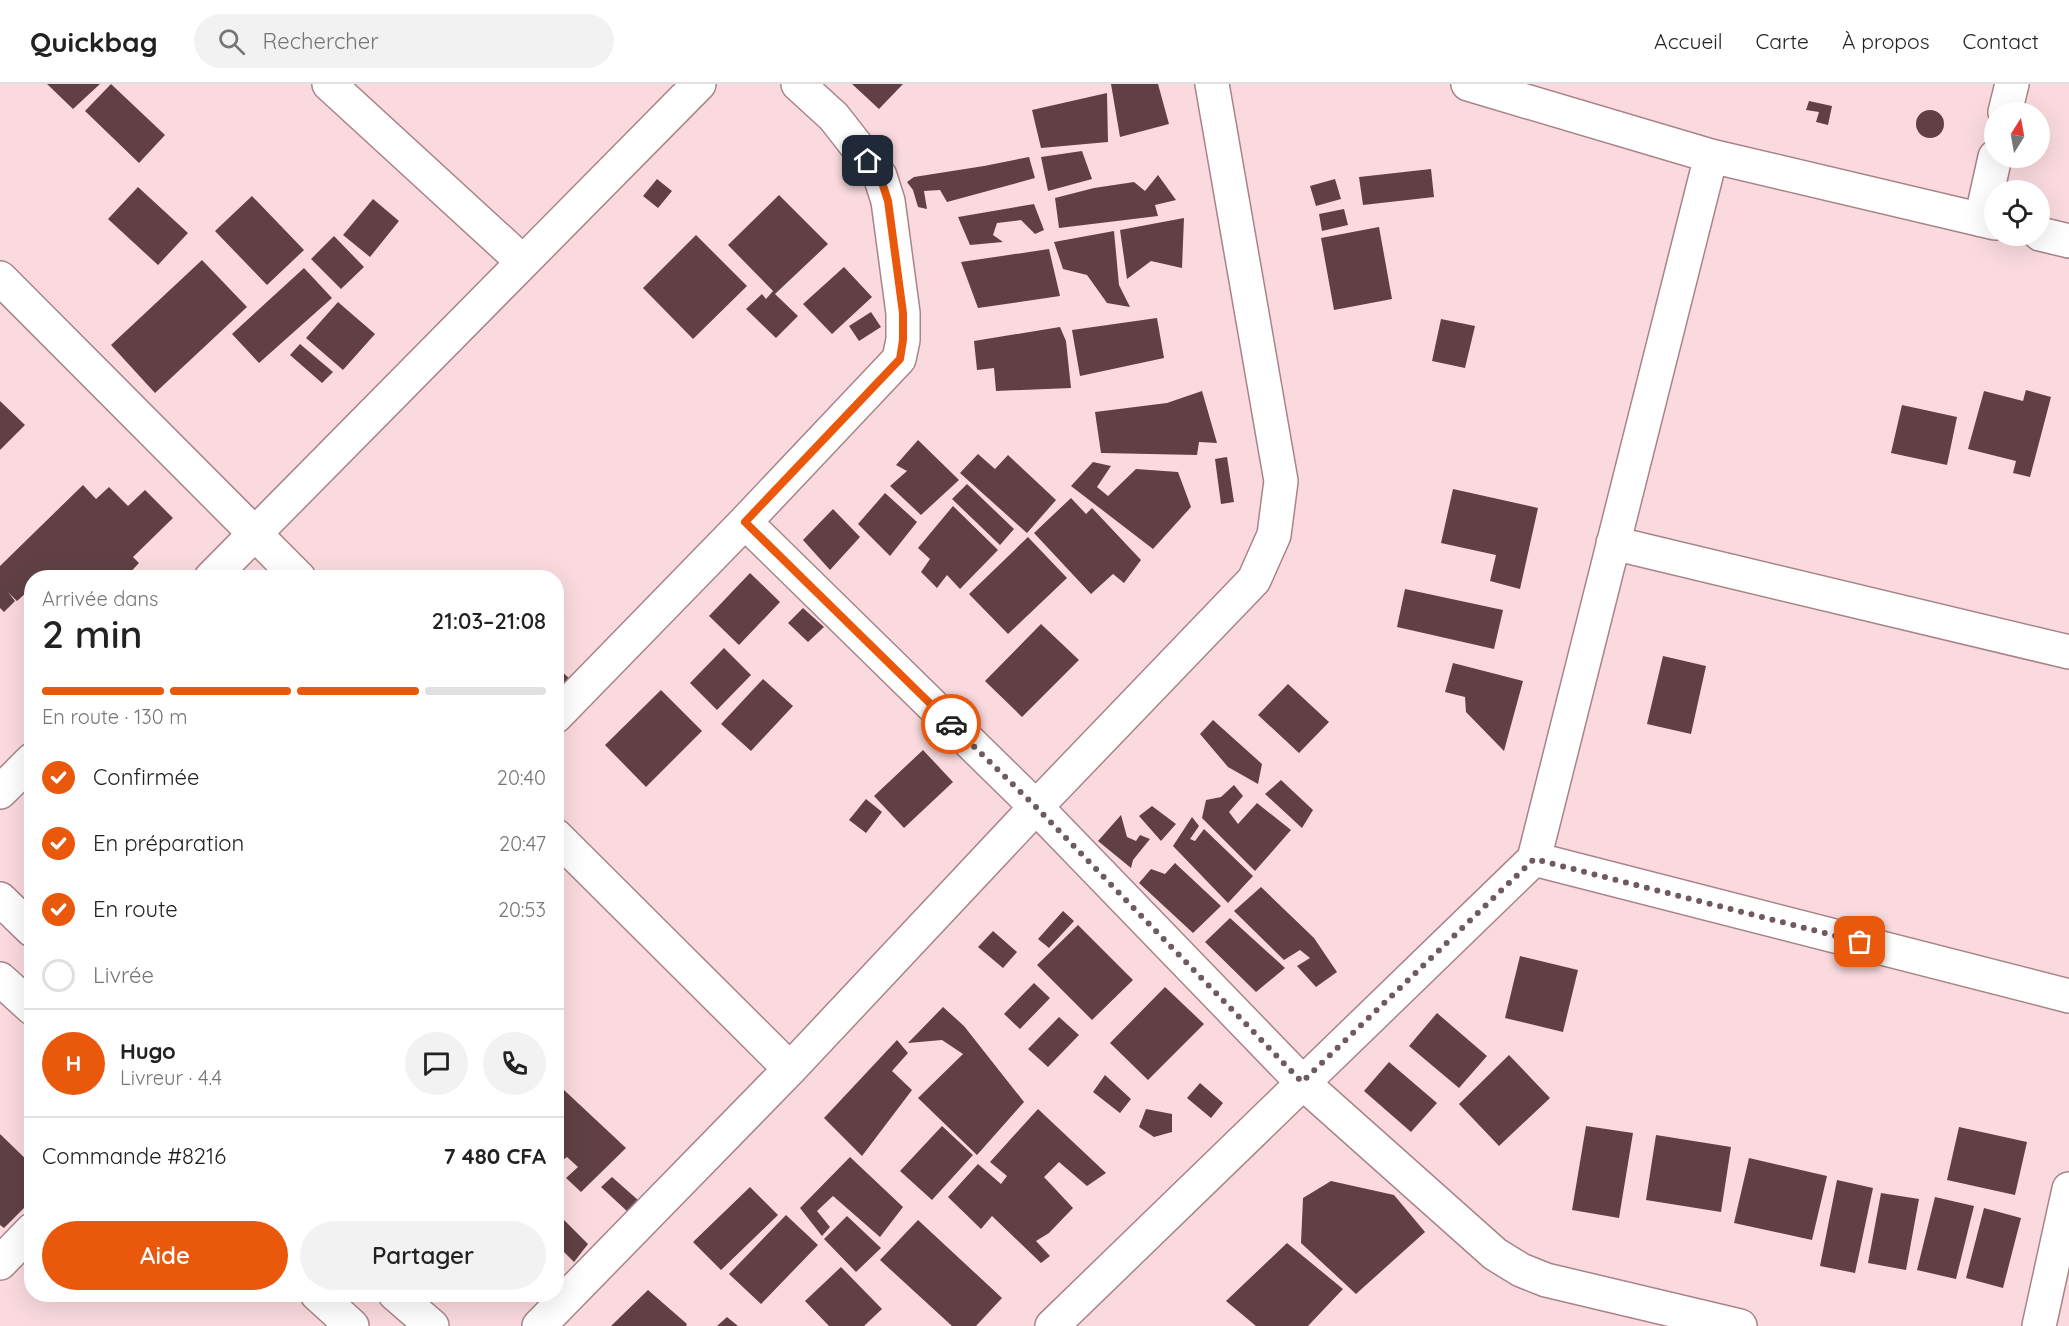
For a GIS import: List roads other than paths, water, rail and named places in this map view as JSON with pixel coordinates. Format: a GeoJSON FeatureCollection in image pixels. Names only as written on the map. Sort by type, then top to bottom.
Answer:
{"type":"FeatureCollection","features":[{"type":"Feature","properties":{"kind":"street"},"geometry":{"type":"LineString","coordinates":[[329,84],[523,262]]}},
{"type":"Feature","properties":{"kind":"street"},"geometry":{"type":"LineString","coordinates":[[219,570],[699,84]]}},
{"type":"Feature","properties":{"kind":"street"},"geometry":{"type":"LineString","coordinates":[[564,708],[900,359],[903,313],[888,201],[880,176],[834,117],[798,84]]}},
{"type":"Feature","properties":{"kind":"street"},"geometry":{"type":"LineString","coordinates":[[564,1300],[790,1069],[1036,807],[1254,580],[1274,535],[1281,481],[1212,84]]}},
{"type":"Feature","properties":{"kind":"street"},"geometry":{"type":"LineString","coordinates":[[1470,84],[1711,156],[1984,221]]}},
{"type":"Feature","properties":{"kind":"street"},"geometry":{"type":"LineString","coordinates":[[2008,102],[2012,84]]}},
{"type":"Feature","properties":{"kind":"street"},"geometry":{"type":"LineString","coordinates":[[1052,1326],[1534,859],[1711,156]]}},
{"type":"Feature","properties":{"kind":"street"},"geometry":{"type":"LineString","coordinates":[[2050,236],[2069,241]]}},
{"type":"Feature","properties":{"kind":"street"},"geometry":{"type":"LineString","coordinates":[[0,278],[291,570]]}},
{"type":"Feature","properties":{"kind":"street"},"geometry":{"type":"LineString","coordinates":[[745,522],[1036,807],[1302,1082],[1495,1254],[1521,1270],[1546,1280],[1740,1326]]}},
{"type":"Feature","properties":{"kind":"street"},"geometry":{"type":"LineString","coordinates":[[1613,543],[2069,652]]}},
{"type":"Feature","properties":{"kind":"street"},"geometry":{"type":"LineString","coordinates":[[0,792],[24,768]]}},
{"type":"Feature","properties":{"kind":"street"},"geometry":{"type":"LineString","coordinates":[[564,844],[790,1069]]}},
{"type":"Feature","properties":{"kind":"street"},"geometry":{"type":"LineString","coordinates":[[1534,859],[2069,996]]}},
{"type":"Feature","properties":{"kind":"street"},"geometry":{"type":"LineString","coordinates":[[0,899],[24,922]]}},
{"type":"Feature","properties":{"kind":"street"},"geometry":{"type":"LineString","coordinates":[[0,979],[24,1001]]}},
{"type":"Feature","properties":{"kind":"street"},"geometry":{"type":"LineString","coordinates":[[2039,1326],[2069,1189]]}},
{"type":"Feature","properties":{"kind":"street"},"geometry":{"type":"LineString","coordinates":[[0,1263],[24,1238]]}},
{"type":"Feature","properties":{"kind":"street"},"geometry":{"type":"LineString","coordinates":[[326,1302],[352,1326]]}},
{"type":"Feature","properties":{"kind":"street"},"geometry":{"type":"LineString","coordinates":[[404,1302],[432,1326]]}},
{"type":"Feature","properties":{"kind":"street"},"geometry":{"type":"LineString","coordinates":[[539,1326],[562,1302]]}}]}
